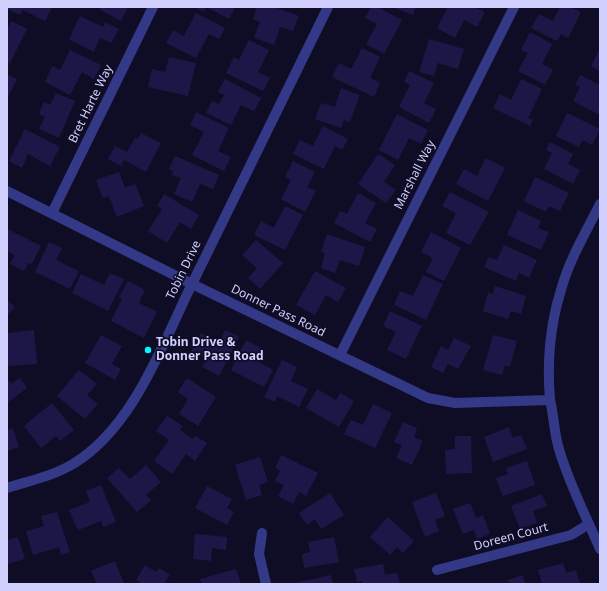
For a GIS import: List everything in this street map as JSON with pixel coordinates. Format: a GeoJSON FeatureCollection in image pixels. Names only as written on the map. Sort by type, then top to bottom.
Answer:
{"type":"FeatureCollection","features":[{"type":"Feature","properties":{"kind":"street","name":"Bret Harte Way"},"geometry":{"type":"LineString","coordinates":[[52,213],[153,7]]}},
{"type":"Feature","properties":{"kind":"street","name":"Tobin Drive"},"geometry":{"type":"LineString","coordinates":[[7,488],[57,472],[74,463],[94,448],[121,420],[138,395],[328,7]]}},
{"type":"Feature","properties":{"kind":"street","name":"Marshall Way"},"geometry":{"type":"LineString","coordinates":[[340,355],[514,7]]}},
{"type":"Feature","properties":{"kind":"street","name":"Donner Pass Road"},"geometry":{"type":"LineString","coordinates":[[7,191],[192,284],[428,398],[455,403],[550,400]]}},
{"type":"Feature","properties":{"kind":"street"},"geometry":{"type":"LineString","coordinates":[[600,204],[574,254],[561,290],[553,326],[548,376],[550,400],[554,415],[558,447],[574,492],[600,549]]}},
{"type":"Feature","properties":{"kind":"street","name":"Doreen Court"},"geometry":{"type":"LineString","coordinates":[[437,570],[571,535],[589,524]]}},
{"type":"Feature","properties":{"kind":"street"},"geometry":{"type":"LineString","coordinates":[[262,533],[259,554],[266,584]]}},
{"type":"Feature","properties":{"kind":"building"},"geometry":{"type":"Polygon","coordinates":[[[7,7],[52,7],[45,21],[23,10],[20,15],[7,9],[7,7]]]}},
{"type":"Feature","properties":{"kind":"building"},"geometry":{"type":"Polygon","coordinates":[[[101,7],[128,7],[121,21],[100,10],[101,7]]]}},
{"type":"Feature","properties":{"kind":"building"},"geometry":{"type":"Polygon","coordinates":[[[194,7],[206,7],[204,12],[194,7]]]}},
{"type":"Feature","properties":{"kind":"building"},"geometry":{"type":"Polygon","coordinates":[[[206,7],[235,7],[229,19],[206,7]]]}},
{"type":"Feature","properties":{"kind":"building"},"geometry":{"type":"Polygon","coordinates":[[[257,7],[274,7],[299,16],[293,31],[280,27],[274,45],[254,38],[260,22],[253,19],[257,7]]]}},
{"type":"Feature","properties":{"kind":"building"},"geometry":{"type":"Polygon","coordinates":[[[371,7],[378,7],[402,20],[384,54],[366,44],[377,24],[365,18],[371,7]]]}},
{"type":"Feature","properties":{"kind":"building"},"geometry":{"type":"Polygon","coordinates":[[[392,7],[416,7],[413,15],[392,7]]]}},
{"type":"Feature","properties":{"kind":"building"},"geometry":{"type":"Polygon","coordinates":[[[448,7],[474,7],[485,12],[477,27],[464,20],[455,38],[437,28],[448,7]]]}},
{"type":"Feature","properties":{"kind":"building"},"geometry":{"type":"Polygon","coordinates":[[[560,7],[570,7],[581,12],[568,38],[561,34],[557,41],[531,28],[539,14],[553,21],[560,7]]]}},
{"type":"Feature","properties":{"kind":"building"},"geometry":{"type":"Polygon","coordinates":[[[196,13],[225,28],[219,39],[209,34],[196,58],[166,43],[173,30],[184,36],[196,13]]]}},
{"type":"Feature","properties":{"kind":"building"},"geometry":{"type":"Polygon","coordinates":[[[80,16],[103,27],[105,22],[119,29],[111,43],[100,38],[94,52],[69,39],[80,16]]]}},
{"type":"Feature","properties":{"kind":"building"},"geometry":{"type":"Polygon","coordinates":[[[11,21],[27,29],[10,63],[7,62],[7,29],[11,21]]]}},
{"type":"Feature","properties":{"kind":"building"},"geometry":{"type":"Polygon","coordinates":[[[530,32],[552,44],[542,64],[553,70],[545,85],[518,71],[528,53],[521,50],[530,32]]]}},
{"type":"Feature","properties":{"kind":"building"},"geometry":{"type":"Polygon","coordinates":[[[429,39],[464,49],[458,69],[438,63],[434,76],[419,72],[429,39]]]}},
{"type":"Feature","properties":{"kind":"building"},"geometry":{"type":"Polygon","coordinates":[[[249,40],[269,50],[258,72],[270,78],[263,91],[226,73],[234,57],[239,60],[249,40]]]}},
{"type":"Feature","properties":{"kind":"building"},"geometry":{"type":"Polygon","coordinates":[[[362,48],[380,57],[370,78],[380,83],[374,97],[332,77],[339,63],[351,69],[362,48]]]}},
{"type":"Feature","properties":{"kind":"building"},"geometry":{"type":"Polygon","coordinates":[[[600,48],[600,71],[591,66],[600,48]]]}},
{"type":"Feature","properties":{"kind":"building"},"geometry":{"type":"Polygon","coordinates":[[[70,50],[101,65],[94,79],[82,72],[70,95],[45,82],[52,66],[60,70],[70,50]]]}},
{"type":"Feature","properties":{"kind":"building"},"geometry":{"type":"Polygon","coordinates":[[[169,57],[196,63],[188,96],[148,87],[152,69],[165,72],[169,57]]]}},
{"type":"Feature","properties":{"kind":"building"},"geometry":{"type":"Polygon","coordinates":[[[409,71],[434,83],[424,103],[436,109],[429,123],[399,107],[410,85],[404,82],[409,71]]]}},
{"type":"Feature","properties":{"kind":"building"},"geometry":{"type":"Polygon","coordinates":[[[7,74],[17,79],[7,99],[7,74]]]}},
{"type":"Feature","properties":{"kind":"building"},"geometry":{"type":"Polygon","coordinates":[[[580,75],[600,85],[600,115],[573,101],[580,87],[575,85],[580,75]]]}},
{"type":"Feature","properties":{"kind":"building"},"geometry":{"type":"Polygon","coordinates":[[[225,79],[261,98],[254,111],[241,105],[231,125],[206,113],[212,101],[219,104],[224,95],[218,92],[225,79]]]}},
{"type":"Feature","properties":{"kind":"building"},"geometry":{"type":"Polygon","coordinates":[[[521,79],[542,89],[528,118],[533,120],[530,126],[493,108],[500,94],[511,100],[521,79]]]}},
{"type":"Feature","properties":{"kind":"building"},"geometry":{"type":"Polygon","coordinates":[[[341,88],[360,95],[350,122],[344,120],[341,128],[315,119],[321,103],[335,107],[341,88]]]}},
{"type":"Feature","properties":{"kind":"building"},"geometry":{"type":"Polygon","coordinates":[[[56,93],[75,101],[59,138],[39,129],[45,117],[39,114],[44,102],[50,105],[56,93]]]}},
{"type":"Feature","properties":{"kind":"building"},"geometry":{"type":"Polygon","coordinates":[[[196,112],[229,128],[218,151],[231,157],[224,171],[192,155],[204,132],[190,125],[196,112]]]}},
{"type":"Feature","properties":{"kind":"building"},"geometry":{"type":"Polygon","coordinates":[[[567,113],[600,129],[592,145],[583,140],[579,147],[556,136],[567,113]]]}},
{"type":"Feature","properties":{"kind":"building"},"geometry":{"type":"Polygon","coordinates":[[[397,114],[428,130],[421,144],[409,138],[398,160],[379,150],[397,114]]]}},
{"type":"Feature","properties":{"kind":"building"},"geometry":{"type":"Polygon","coordinates":[[[323,126],[348,139],[342,150],[335,146],[324,169],[293,154],[300,140],[313,146],[323,126]]]}},
{"type":"Feature","properties":{"kind":"building"},"geometry":{"type":"Polygon","coordinates":[[[25,129],[60,147],[50,166],[28,154],[22,168],[9,161],[25,129]]]}},
{"type":"Feature","properties":{"kind":"building"},"geometry":{"type":"Polygon","coordinates":[[[141,133],[161,143],[146,172],[124,160],[121,166],[108,159],[115,146],[127,152],[135,138],[138,139],[141,133]]]}},
{"type":"Feature","properties":{"kind":"building"},"geometry":{"type":"Polygon","coordinates":[[[550,142],[573,154],[568,164],[580,170],[573,184],[544,169],[552,153],[546,150],[550,142]]]}},
{"type":"Feature","properties":{"kind":"building"},"geometry":{"type":"Polygon","coordinates":[[[378,154],[395,165],[384,182],[396,190],[386,203],[358,184],[378,154]]]}},
{"type":"Feature","properties":{"kind":"building"},"geometry":{"type":"Polygon","coordinates":[[[175,156],[219,175],[213,189],[200,184],[192,202],[174,194],[181,178],[172,175],[173,171],[169,169],[175,156]]]}},
{"type":"Feature","properties":{"kind":"building"},"geometry":{"type":"Polygon","coordinates":[[[486,158],[505,168],[488,201],[456,184],[464,169],[477,176],[486,158]]]}},
{"type":"Feature","properties":{"kind":"building"},"geometry":{"type":"Polygon","coordinates":[[[293,161],[315,172],[307,187],[316,191],[305,212],[281,199],[291,180],[285,177],[293,161]]]}},
{"type":"Feature","properties":{"kind":"building"},"geometry":{"type":"Polygon","coordinates":[[[119,172],[125,188],[135,184],[144,206],[117,217],[109,196],[103,198],[96,180],[119,172]]]}},
{"type":"Feature","properties":{"kind":"building"},"geometry":{"type":"Polygon","coordinates":[[[535,177],[569,193],[560,211],[549,206],[546,212],[524,201],[535,177]]]}},
{"type":"Feature","properties":{"kind":"building"},"geometry":{"type":"Polygon","coordinates":[[[450,192],[489,212],[470,245],[446,233],[456,213],[442,206],[450,192]]]}},
{"type":"Feature","properties":{"kind":"building"},"geometry":{"type":"Polygon","coordinates":[[[358,193],[376,203],[365,223],[377,229],[370,242],[334,223],[340,211],[347,214],[358,193]]]}},
{"type":"Feature","properties":{"kind":"building"},"geometry":{"type":"Polygon","coordinates":[[[164,194],[199,215],[191,229],[180,222],[167,243],[148,231],[162,209],[157,206],[164,194]]]}},
{"type":"Feature","properties":{"kind":"building"},"geometry":{"type":"Polygon","coordinates":[[[285,206],[303,215],[285,250],[254,235],[261,221],[274,228],[285,206]]]}},
{"type":"Feature","properties":{"kind":"building"},"geometry":{"type":"Polygon","coordinates":[[[518,210],[541,221],[538,228],[549,232],[541,250],[507,235],[518,210]]]}},
{"type":"Feature","properties":{"kind":"building"},"geometry":{"type":"Polygon","coordinates":[[[7,229],[41,246],[32,264],[28,263],[24,271],[10,264],[15,255],[7,251],[7,229]]]}},
{"type":"Feature","properties":{"kind":"building"},"geometry":{"type":"Polygon","coordinates":[[[431,232],[461,248],[444,281],[426,272],[433,258],[421,252],[431,232]]]}},
{"type":"Feature","properties":{"kind":"building"},"geometry":{"type":"Polygon","coordinates":[[[327,234],[365,247],[359,266],[340,260],[335,273],[321,268],[325,253],[321,252],[327,234]]]}},
{"type":"Feature","properties":{"kind":"building"},"geometry":{"type":"Polygon","coordinates":[[[256,240],[283,263],[260,289],[248,278],[257,268],[242,255],[256,240]]]}},
{"type":"Feature","properties":{"kind":"building"},"geometry":{"type":"Polygon","coordinates":[[[49,242],[62,248],[56,260],[79,271],[70,289],[35,272],[49,242]]]}},
{"type":"Feature","properties":{"kind":"building"},"geometry":{"type":"Polygon","coordinates":[[[504,245],[537,260],[529,278],[519,273],[516,281],[484,267],[489,257],[497,260],[504,245]]]}},
{"type":"Feature","properties":{"kind":"building"},"geometry":{"type":"Polygon","coordinates":[[[315,271],[346,288],[338,302],[326,295],[315,315],[296,305],[315,271]]]}},
{"type":"Feature","properties":{"kind":"building"},"geometry":{"type":"Polygon","coordinates":[[[110,273],[124,279],[108,311],[72,293],[81,274],[104,285],[110,273]]]}},
{"type":"Feature","properties":{"kind":"building"},"geometry":{"type":"Polygon","coordinates":[[[423,275],[443,284],[426,320],[394,305],[400,291],[413,296],[423,275]]]}},
{"type":"Feature","properties":{"kind":"building"},"geometry":{"type":"Polygon","coordinates":[[[128,281],[145,290],[139,303],[157,312],[144,338],[111,321],[122,299],[119,297],[128,281]]]}},
{"type":"Feature","properties":{"kind":"building"},"geometry":{"type":"Polygon","coordinates":[[[495,286],[526,296],[521,314],[511,311],[508,319],[483,311],[488,293],[493,294],[495,286]]]}},
{"type":"Feature","properties":{"kind":"building"},"geometry":{"type":"Polygon","coordinates":[[[7,300],[15,307],[7,316],[7,300]]]}},
{"type":"Feature","properties":{"kind":"building"},"geometry":{"type":"Polygon","coordinates":[[[390,311],[422,326],[406,359],[387,350],[396,332],[383,326],[390,311]]]}},
{"type":"Feature","properties":{"kind":"building"},"geometry":{"type":"Polygon","coordinates":[[[34,330],[37,364],[7,366],[7,333],[34,330]]]}},
{"type":"Feature","properties":{"kind":"building"},"geometry":{"type":"Polygon","coordinates":[[[225,330],[239,337],[219,376],[202,367],[207,359],[191,351],[201,333],[219,342],[225,330]]]}},
{"type":"Feature","properties":{"kind":"building"},"geometry":{"type":"Polygon","coordinates":[[[101,335],[122,346],[112,364],[121,369],[115,380],[85,363],[101,335]]]}},
{"type":"Feature","properties":{"kind":"building"},"geometry":{"type":"Polygon","coordinates":[[[493,335],[517,341],[510,367],[505,365],[502,375],[483,370],[493,335]]]}},
{"type":"Feature","properties":{"kind":"building"},"geometry":{"type":"Polygon","coordinates":[[[454,338],[471,346],[458,369],[448,364],[443,373],[431,367],[441,346],[448,350],[454,338]]]}},
{"type":"Feature","properties":{"kind":"building"},"geometry":{"type":"Polygon","coordinates":[[[246,340],[261,348],[255,360],[273,370],[264,387],[231,370],[246,340]]]}},
{"type":"Feature","properties":{"kind":"building"},"geometry":{"type":"Polygon","coordinates":[[[282,360],[297,367],[291,381],[308,389],[299,407],[277,396],[275,402],[264,397],[282,360]]]}},
{"type":"Feature","properties":{"kind":"building"},"geometry":{"type":"Polygon","coordinates":[[[79,370],[97,384],[87,395],[98,404],[85,419],[57,396],[79,370]]]}},
{"type":"Feature","properties":{"kind":"building"},"geometry":{"type":"Polygon","coordinates":[[[7,378],[11,384],[20,378],[27,388],[7,403],[7,378]]]}},
{"type":"Feature","properties":{"kind":"building"},"geometry":{"type":"Polygon","coordinates":[[[187,378],[216,397],[198,426],[179,414],[188,399],[178,392],[187,378]]]}},
{"type":"Feature","properties":{"kind":"building"},"geometry":{"type":"Polygon","coordinates":[[[317,389],[336,400],[340,393],[354,401],[339,427],[306,408],[317,389]]]}},
{"type":"Feature","properties":{"kind":"building"},"geometry":{"type":"Polygon","coordinates":[[[52,403],[74,430],[60,441],[56,436],[41,448],[24,426],[52,403]]]}},
{"type":"Feature","properties":{"kind":"building"},"geometry":{"type":"Polygon","coordinates":[[[373,404],[392,413],[375,448],[344,434],[351,420],[363,425],[373,404]]]}},
{"type":"Feature","properties":{"kind":"building"},"geometry":{"type":"Polygon","coordinates":[[[167,416],[183,426],[180,430],[193,439],[195,436],[207,443],[195,461],[186,454],[172,474],[154,461],[169,440],[156,431],[167,416]]]}},
{"type":"Feature","properties":{"kind":"building"},"geometry":{"type":"Polygon","coordinates":[[[403,422],[417,428],[414,437],[423,441],[412,465],[396,458],[402,445],[394,442],[403,422]]]}},
{"type":"Feature","properties":{"kind":"building"},"geometry":{"type":"Polygon","coordinates":[[[509,427],[513,438],[521,435],[527,449],[493,462],[484,437],[509,427]]]}},
{"type":"Feature","properties":{"kind":"building"},"geometry":{"type":"Polygon","coordinates":[[[13,428],[19,447],[7,451],[7,430],[13,428]]]}},
{"type":"Feature","properties":{"kind":"building"},"geometry":{"type":"Polygon","coordinates":[[[455,436],[471,436],[472,473],[446,474],[445,450],[455,449],[455,436]]]}},
{"type":"Feature","properties":{"kind":"building"},"geometry":{"type":"Polygon","coordinates":[[[281,455],[318,473],[306,496],[299,492],[293,504],[278,496],[284,485],[275,481],[280,471],[275,468],[281,455]]]}},
{"type":"Feature","properties":{"kind":"building"},"geometry":{"type":"Polygon","coordinates":[[[260,457],[268,482],[259,485],[262,495],[246,500],[235,465],[260,457]]]}},
{"type":"Feature","properties":{"kind":"building"},"geometry":{"type":"Polygon","coordinates":[[[527,461],[535,485],[503,496],[496,478],[508,474],[506,468],[527,461]]]}},
{"type":"Feature","properties":{"kind":"building"},"geometry":{"type":"Polygon","coordinates":[[[146,465],[161,482],[146,495],[151,500],[137,512],[107,478],[119,468],[130,479],[146,465]]]}},
{"type":"Feature","properties":{"kind":"building"},"geometry":{"type":"Polygon","coordinates":[[[101,485],[116,522],[103,527],[101,521],[78,530],[69,510],[90,502],[86,491],[101,485]]]}},
{"type":"Feature","properties":{"kind":"building"},"geometry":{"type":"Polygon","coordinates":[[[207,486],[232,499],[227,508],[234,512],[227,525],[195,508],[207,486]]]}},
{"type":"Feature","properties":{"kind":"building"},"geometry":{"type":"Polygon","coordinates":[[[330,493],[344,515],[321,529],[315,519],[307,525],[299,513],[330,493]]]}},
{"type":"Feature","properties":{"kind":"building"},"geometry":{"type":"Polygon","coordinates":[[[436,493],[445,516],[435,520],[439,531],[425,537],[412,502],[436,493]]]}},
{"type":"Feature","properties":{"kind":"building"},"geometry":{"type":"Polygon","coordinates":[[[542,494],[547,506],[533,511],[537,523],[520,529],[511,506],[542,494]]]}},
{"type":"Feature","properties":{"kind":"building"},"geometry":{"type":"Polygon","coordinates":[[[470,503],[476,518],[483,515],[490,534],[477,539],[474,530],[463,534],[453,509],[470,503]]]}},
{"type":"Feature","properties":{"kind":"building"},"geometry":{"type":"Polygon","coordinates":[[[57,512],[70,552],[61,555],[59,547],[33,555],[26,531],[44,526],[41,516],[57,512]]]}},
{"type":"Feature","properties":{"kind":"building"},"geometry":{"type":"Polygon","coordinates":[[[388,517],[414,541],[403,553],[397,547],[390,555],[370,537],[388,517]]]}},
{"type":"Feature","properties":{"kind":"building"},"geometry":{"type":"Polygon","coordinates":[[[195,534],[227,537],[226,550],[212,548],[211,561],[193,559],[195,534]]]}},
{"type":"Feature","properties":{"kind":"building"},"geometry":{"type":"Polygon","coordinates":[[[18,537],[25,559],[7,564],[7,540],[18,537]]]}},
{"type":"Feature","properties":{"kind":"building"},"geometry":{"type":"Polygon","coordinates":[[[334,537],[339,562],[304,568],[302,554],[310,552],[308,542],[334,537]]]}},
{"type":"Feature","properties":{"kind":"building"},"geometry":{"type":"Polygon","coordinates":[[[115,561],[124,584],[97,584],[91,571],[115,561]]]}},
{"type":"Feature","properties":{"kind":"building"},"geometry":{"type":"Polygon","coordinates":[[[563,563],[566,573],[576,570],[580,584],[542,584],[538,570],[563,563]]]}},
{"type":"Feature","properties":{"kind":"building"},"geometry":{"type":"Polygon","coordinates":[[[383,564],[385,575],[397,573],[400,584],[363,584],[362,581],[357,582],[354,569],[383,564]]]}},
{"type":"Feature","properties":{"kind":"building"},"geometry":{"type":"Polygon","coordinates":[[[145,565],[156,572],[159,568],[170,575],[164,584],[142,584],[136,580],[145,565]]]}},
{"type":"Feature","properties":{"kind":"building"},"geometry":{"type":"Polygon","coordinates":[[[236,569],[241,584],[202,584],[200,579],[236,569]]]}},
{"type":"Feature","properties":{"kind":"building"},"geometry":{"type":"Polygon","coordinates":[[[331,575],[333,584],[295,584],[295,583],[331,575]]]}},
{"type":"Feature","properties":{"kind":"building"},"geometry":{"type":"Polygon","coordinates":[[[523,575],[525,584],[510,584],[508,580],[523,575]]]}},
{"type":"Feature","properties":{"kind":"place","name":"Tobin Drive & Donner Pass Road"},"geometry":{"type":"Point","coordinates":[148,350]}}]}
